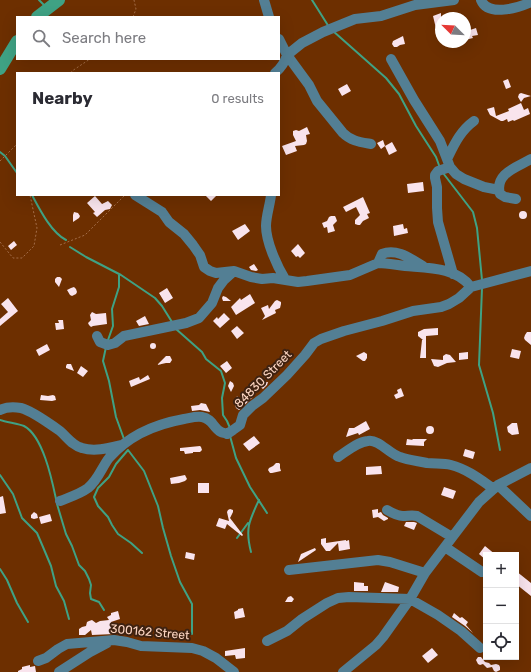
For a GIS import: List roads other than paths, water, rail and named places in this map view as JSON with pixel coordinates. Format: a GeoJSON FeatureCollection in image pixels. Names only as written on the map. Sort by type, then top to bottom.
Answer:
{"type":"FeatureCollection","features":[{"type":"Feature","properties":{"kind":"street"},"geometry":{"type":"LineString","coordinates":[[264,0],[269,16]]}},
{"type":"Feature","properties":{"kind":"street"},"geometry":{"type":"LineString","coordinates":[[276,72],[283,64],[287,55],[302,43],[323,32],[356,19],[381,16],[414,5],[454,0]]}},
{"type":"Feature","properties":{"kind":"street"},"geometry":{"type":"LineString","coordinates":[[481,0],[483,5],[491,9],[514,9],[531,2]]}},
{"type":"Feature","properties":{"kind":"street"},"geometry":{"type":"LineString","coordinates":[[280,41],[287,55],[309,85],[317,101],[343,133],[348,138],[355,141],[371,144]]}},
{"type":"Feature","properties":{"kind":"street"},"geometry":{"type":"LineString","coordinates":[[391,59],[414,100],[440,141],[448,163],[456,174],[469,181],[499,190]]}},
{"type":"Feature","properties":{"kind":"street"},"geometry":{"type":"LineString","coordinates":[[453,274],[438,222],[437,187],[435,175],[448,163],[462,132],[474,121]]}},
{"type":"Feature","properties":{"kind":"street"},"geometry":{"type":"LineString","coordinates":[[516,199],[505,198],[500,194],[500,184],[504,175],[531,159]]}},
{"type":"Feature","properties":{"kind":"street"},"geometry":{"type":"LineString","coordinates":[[137,196],[162,212],[169,222],[184,234],[193,245],[200,256],[204,267],[216,273],[234,271],[251,277],[285,279],[298,282],[350,275],[378,263],[445,271],[462,278],[468,282],[471,287]]}},
{"type":"Feature","properties":{"kind":"street"},"geometry":{"type":"LineString","coordinates":[[271,196],[266,226],[267,236],[279,269],[285,279]]}},
{"type":"Feature","properties":{"kind":"street"},"geometry":{"type":"LineString","coordinates":[[97,336],[100,342],[108,345],[115,343],[124,336],[170,327],[199,318],[212,303],[218,288],[234,271]]}},
{"type":"Feature","properties":{"kind":"street","name":"84830 Street"},"geometry":{"type":"LineString","coordinates":[[60,501],[76,495],[91,486],[108,460],[122,446],[133,438],[165,423],[194,417],[204,417],[212,422],[221,432],[227,434],[240,424],[243,415],[287,375],[314,343],[321,339],[408,312],[441,307],[450,304],[459,298],[471,287],[531,271]]}},
{"type":"Feature","properties":{"kind":"street"},"geometry":{"type":"LineString","coordinates":[[0,410],[3,408],[14,407],[22,408],[61,432],[80,448],[92,450],[122,446]]}},
{"type":"Feature","properties":{"kind":"street"},"geometry":{"type":"LineString","coordinates":[[338,457],[361,443],[374,441],[399,457],[427,463],[459,467],[496,487],[531,516]]}},
{"type":"Feature","properties":{"kind":"street"},"geometry":{"type":"LineString","coordinates":[[343,672],[376,645],[383,637],[410,599],[425,573],[479,502],[496,487],[531,468]]}},
{"type":"Feature","properties":{"kind":"street"},"geometry":{"type":"LineString","coordinates":[[387,510],[402,516],[418,516],[452,536]]}},
{"type":"Feature","properties":{"kind":"street"},"geometry":{"type":"LineString","coordinates":[[445,547],[482,572]]}},
{"type":"Feature","properties":{"kind":"street"},"geometry":{"type":"LineString","coordinates":[[289,570],[378,560],[390,562],[425,573]]}},
{"type":"Feature","properties":{"kind":"street"},"geometry":{"type":"LineString","coordinates":[[267,642],[287,631],[302,619],[327,603],[338,598],[349,597],[410,599],[438,615],[461,631],[480,648]]}},
{"type":"Feature","properties":{"kind":"street"},"geometry":{"type":"LineString","coordinates":[[59,672],[90,652],[114,640]]}},
{"type":"Feature","properties":{"kind":"street","name":"300162 Street"},"geometry":{"type":"LineString","coordinates":[[38,661],[46,658],[67,644],[114,640],[141,646],[192,648],[203,651],[216,658],[234,672]]}},
{"type":"Feature","properties":{"kind":"waterway"},"geometry":{"type":"LineString","coordinates":[[39,0],[48,9]]}},
{"type":"Feature","properties":{"kind":"waterway"},"geometry":{"type":"LineString","coordinates":[[38,16],[59,0]]}},
{"type":"Feature","properties":{"kind":"waterway"},"geometry":{"type":"LineString","coordinates":[[312,0],[329,27]]}},
{"type":"Feature","properties":{"kind":"waterway"},"geometry":{"type":"LineString","coordinates":[[333,31],[386,78],[399,94],[416,126],[436,157],[440,168]]}},
{"type":"Feature","properties":{"kind":"waterway"},"geometry":{"type":"LineString","coordinates":[[0,69],[16,43]]}},
{"type":"Feature","properties":{"kind":"waterway"},"geometry":{"type":"LineString","coordinates":[[0,152],[5,156],[16,172]]}},
{"type":"Feature","properties":{"kind":"waterway"},"geometry":{"type":"LineString","coordinates":[[443,173],[473,212],[477,228],[482,280]]}},
{"type":"Feature","properties":{"kind":"waterway"},"geometry":{"type":"LineString","coordinates":[[33,196],[42,214],[55,232],[66,240]]}},
{"type":"Feature","properties":{"kind":"waterway"},"geometry":{"type":"LineString","coordinates":[[70,247],[121,275],[155,298],[172,322]]}},
{"type":"Feature","properties":{"kind":"waterway"},"geometry":{"type":"LineString","coordinates":[[108,340],[113,326],[112,309],[119,287],[119,274]]}},
{"type":"Feature","properties":{"kind":"waterway"},"geometry":{"type":"LineString","coordinates":[[482,288],[479,365],[493,413],[500,450]]}},
{"type":"Feature","properties":{"kind":"waterway"},"geometry":{"type":"LineString","coordinates":[[176,329],[202,352],[206,359],[221,371],[225,383],[222,398],[223,415],[230,428]]}},
{"type":"Feature","properties":{"kind":"waterway"},"geometry":{"type":"LineString","coordinates":[[106,347],[103,361],[109,381],[116,417],[124,439]]}},
{"type":"Feature","properties":{"kind":"waterway"},"geometry":{"type":"LineString","coordinates":[[0,420],[24,426],[31,431],[46,459],[56,499]]}},
{"type":"Feature","properties":{"kind":"waterway"},"geometry":{"type":"LineString","coordinates":[[230,436],[236,458],[250,487],[267,513]]}},
{"type":"Feature","properties":{"kind":"waterway"},"geometry":{"type":"LineString","coordinates":[[142,553],[118,534],[108,517],[98,506],[94,497],[98,488],[109,477],[116,464],[128,450],[144,471],[158,506],[171,556],[180,582],[192,604],[192,634]]}},
{"type":"Feature","properties":{"kind":"waterway"},"geometry":{"type":"LineString","coordinates":[[0,475],[13,494],[22,518],[37,533],[51,566],[56,586],[64,601],[69,619]]}},
{"type":"Feature","properties":{"kind":"waterway"},"geometry":{"type":"LineString","coordinates":[[251,552],[248,531],[259,500]]}},
{"type":"Feature","properties":{"kind":"waterway"},"geometry":{"type":"LineString","coordinates":[[57,504],[66,534],[79,565],[85,571],[89,579],[91,585],[91,599],[99,602],[104,610]]}},
{"type":"Feature","properties":{"kind":"waterway"},"geometry":{"type":"LineString","coordinates":[[237,538],[248,523]]}},
{"type":"Feature","properties":{"kind":"waterway"},"geometry":{"type":"LineString","coordinates":[[0,569],[28,622]]}}]}
